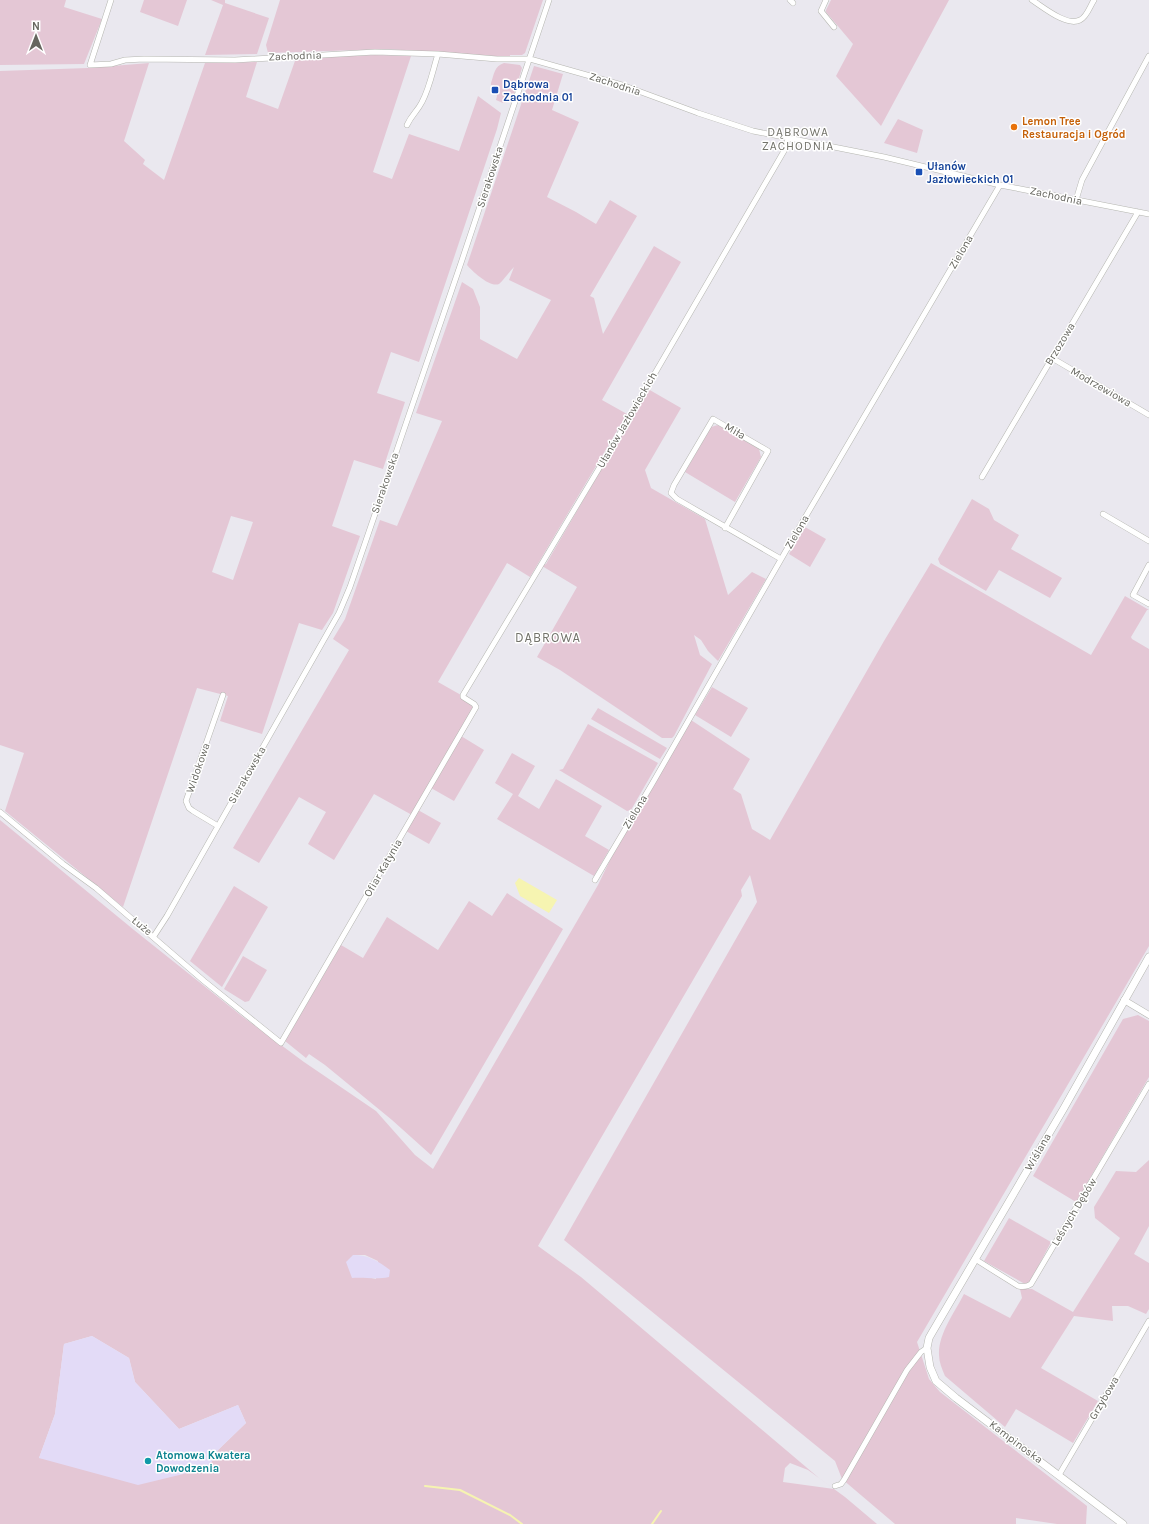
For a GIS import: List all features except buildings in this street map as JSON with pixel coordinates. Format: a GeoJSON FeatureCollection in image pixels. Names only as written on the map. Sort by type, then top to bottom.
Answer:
{"type":"FeatureCollection","features":[{"type":"Feature","properties":{"kind":"main road","name":"Wiślana"},"geometry":{"type":"LineString","coordinates":[[927,1348],[929,1338],[1064,1108],[1149,957]]}},
{"type":"Feature","properties":{"kind":"main road","name":"Kampinoska"},"geometry":{"type":"LineString","coordinates":[[927,1348],[930,1367],[936,1381],[956,1398],[1123,1524]]}},
{"type":"Feature","properties":{"kind":"street","name":"Zachodnia"},"geometry":{"type":"LineString","coordinates":[[111,0],[90,65],[111,64],[125,60],[144,59],[235,60],[375,52],[438,54],[497,59],[530,59],[622,85],[739,127],[788,139],[884,157],[1000,185],[1149,214]]}},
{"type":"Feature","properties":{"kind":"street","name":"Sierakowska"},"geometry":{"type":"LineString","coordinates":[[154,936],[167,916],[336,620],[344,601],[461,263],[549,0]]}},
{"type":"Feature","properties":{"kind":"street"},"geometry":{"type":"LineString","coordinates":[[826,0],[821,11],[834,27]]}},
{"type":"Feature","properties":{"kind":"street"},"geometry":{"type":"LineString","coordinates":[[1032,0],[1057,16],[1070,21],[1079,20],[1084,16],[1094,0]]}},
{"type":"Feature","properties":{"kind":"street"},"geometry":{"type":"LineString","coordinates":[[407,125],[411,115],[418,109],[423,100],[438,54]]}},
{"type":"Feature","properties":{"kind":"street"},"geometry":{"type":"LineString","coordinates":[[1076,200],[1082,180],[1149,56]]}},
{"type":"Feature","properties":{"kind":"street","name":"Ułanów Jazłowieckich"},"geometry":{"type":"LineString","coordinates":[[464,698],[463,695],[622,430],[784,151],[788,139]]}},
{"type":"Feature","properties":{"kind":"street","name":"Zielona"},"geometry":{"type":"LineString","coordinates":[[595,880],[1000,185]]}},
{"type":"Feature","properties":{"kind":"street","name":"Brzozowa"},"geometry":{"type":"LineString","coordinates":[[982,477],[1138,212]]}},
{"type":"Feature","properties":{"kind":"street","name":"Modrzewiowa"},"geometry":{"type":"LineString","coordinates":[[1052,358],[1149,415]]}},
{"type":"Feature","properties":{"kind":"street","name":"Miła"},"geometry":{"type":"LineString","coordinates":[[725,528],[768,451],[713,419],[674,485],[671,493],[725,528],[781,560]]}},
{"type":"Feature","properties":{"kind":"street"},"geometry":{"type":"LineString","coordinates":[[1103,514],[1149,541]]}},
{"type":"Feature","properties":{"kind":"street"},"geometry":{"type":"LineString","coordinates":[[1149,565],[1133,595],[1149,604]]}},
{"type":"Feature","properties":{"kind":"street","name":"Widokowa"},"geometry":{"type":"LineString","coordinates":[[218,826],[189,808],[186,801],[222,695]]}},
{"type":"Feature","properties":{"kind":"street","name":"Ofiar Katynia"},"geometry":{"type":"LineString","coordinates":[[282,1043],[476,707],[464,698]]}},
{"type":"Feature","properties":{"kind":"street","name":"Łuże"},"geometry":{"type":"LineString","coordinates":[[0,812],[63,864],[96,888],[154,936],[204,981],[282,1043]]}},
{"type":"Feature","properties":{"kind":"street"},"geometry":{"type":"LineString","coordinates":[[1124,1000],[1149,1015]]}},
{"type":"Feature","properties":{"kind":"street","name":"Leśnych Dębów"},"geometry":{"type":"LineString","coordinates":[[975,1259],[1018,1286],[1028,1286],[1031,1284],[1149,1084]]}},
{"type":"Feature","properties":{"kind":"street","name":"Grzybowa"},"geometry":{"type":"LineString","coordinates":[[1059,1475],[1149,1321]]}},
{"type":"Feature","properties":{"kind":"street"},"geometry":{"type":"LineString","coordinates":[[835,1486],[841,1484],[844,1480],[907,1370],[921,1352],[927,1348]]}},
{"type":"Feature","properties":{"kind":"shaded area"},"geometry":{"type":"Polygon","coordinates":[[[0,0],[66,0],[64,7],[102,19],[84,64],[0,65],[0,0]]]}},
{"type":"Feature","properties":{"kind":"shaded area"},"geometry":{"type":"Polygon","coordinates":[[[144,0],[187,0],[178,26],[140,12],[144,0]]]}},
{"type":"Feature","properties":{"kind":"shaded area"},"geometry":{"type":"Polygon","coordinates":[[[211,0],[225,0],[225,3],[269,18],[257,54],[205,55],[223,5],[211,0]]]}},
{"type":"Feature","properties":{"kind":"shaded area"},"geometry":{"type":"Polygon","coordinates":[[[280,0],[543,0],[525,53],[522,55],[510,55],[510,57],[387,49],[268,53],[266,45],[280,0]]]}},
{"type":"Feature","properties":{"kind":"shaded area"},"geometry":{"type":"Polygon","coordinates":[[[831,0],[949,0],[881,126],[836,76],[853,44],[826,12],[831,0]]]}},
{"type":"Feature","properties":{"kind":"shaded area"},"geometry":{"type":"Polygon","coordinates":[[[375,55],[411,56],[373,172],[392,179],[409,134],[459,151],[478,96],[501,113],[497,129],[419,362],[391,352],[377,393],[405,402],[383,469],[354,460],[332,526],[360,536],[333,613],[322,630],[299,623],[262,734],[220,721],[228,696],[197,688],[123,907],[5,811],[24,753],[0,745],[0,71],[88,68],[149,63],[124,141],[145,160],[143,164],[164,180],[205,63],[257,62],[246,97],[278,109],[296,58],[375,55]],[[231,516],[212,572],[233,580],[253,522],[231,516]]]}},
{"type":"Feature","properties":{"kind":"shaded area"},"geometry":{"type":"Polygon","coordinates":[[[504,63],[520,65],[522,68],[513,98],[510,102],[503,103],[496,100],[497,96],[494,85],[491,85],[491,83],[496,69],[504,63]]]}},
{"type":"Feature","properties":{"kind":"shaded area"},"geometry":{"type":"Polygon","coordinates":[[[534,66],[563,74],[552,110],[579,122],[547,197],[596,224],[610,200],[637,216],[590,296],[594,298],[603,334],[654,246],[681,262],[602,400],[627,414],[530,577],[507,563],[438,682],[461,695],[460,697],[473,705],[474,709],[412,815],[374,794],[334,860],[308,844],[326,812],[299,797],[259,863],[233,848],[349,650],[333,639],[345,619],[380,520],[397,526],[442,421],[416,413],[462,282],[473,289],[480,307],[480,339],[517,359],[551,300],[509,280],[514,267],[501,283],[495,285],[486,281],[467,265],[534,66]]]}},
{"type":"Feature","properties":{"kind":"shaded area"},"geometry":{"type":"Polygon","coordinates":[[[898,119],[923,130],[917,153],[884,143],[898,119]]]}},
{"type":"Feature","properties":{"kind":"shaded area"},"geometry":{"type":"Polygon","coordinates":[[[648,389],[681,408],[645,470],[651,488],[705,519],[728,595],[752,572],[766,579],[718,661],[708,651],[701,640],[694,635],[700,655],[712,664],[672,738],[662,738],[560,670],[537,657],[577,587],[542,566],[546,564],[648,389]]]}},
{"type":"Feature","properties":{"kind":"shaded area"},"geometry":{"type":"Polygon","coordinates":[[[718,425],[759,449],[761,457],[735,502],[685,472],[711,427],[718,425]]]}},
{"type":"Feature","properties":{"kind":"shaded area"},"geometry":{"type":"Polygon","coordinates":[[[972,499],[989,509],[994,520],[1019,535],[1011,549],[1062,578],[1050,598],[999,570],[986,591],[940,564],[938,559],[972,499]]]}},
{"type":"Feature","properties":{"kind":"shaded area"},"geometry":{"type":"Polygon","coordinates":[[[805,527],[826,539],[810,567],[789,554],[805,527]]]}},
{"type":"Feature","properties":{"kind":"shaded area"},"geometry":{"type":"Polygon","coordinates":[[[931,563],[1091,655],[1125,596],[1149,610],[1147,610],[1131,637],[1149,649],[1149,946],[917,1342],[929,1379],[940,1392],[1087,1506],[1086,1524],[1057,1524],[1016,1518],[1016,1524],[895,1524],[842,1479],[835,1461],[564,1240],[757,902],[750,875],[741,890],[742,896],[538,1246],[581,1277],[819,1478],[845,1497],[877,1524],[0,1524],[0,820],[243,1017],[304,1062],[376,1111],[415,1155],[433,1169],[598,885],[612,856],[691,720],[750,759],[733,789],[741,794],[752,829],[770,840],[884,641],[931,563]],[[353,1255],[367,1277],[376,1279],[378,1261],[365,1255],[353,1255]],[[92,1336],[64,1344],[55,1414],[39,1458],[208,1468],[218,1450],[246,1423],[238,1405],[179,1429],[135,1382],[129,1358],[92,1336]],[[790,1463],[785,1468],[783,1482],[834,1489],[808,1470],[790,1463]]]}},
{"type":"Feature","properties":{"kind":"shaded area"},"geometry":{"type":"Polygon","coordinates":[[[712,687],[748,708],[731,737],[695,715],[712,687]]]}},
{"type":"Feature","properties":{"kind":"shaded area"},"geometry":{"type":"Polygon","coordinates":[[[598,708],[667,748],[660,759],[591,719],[598,708]]]}},
{"type":"Feature","properties":{"kind":"shaded area"},"geometry":{"type":"Polygon","coordinates":[[[588,724],[658,763],[631,810],[627,811],[559,770],[563,769],[588,724]]]}},
{"type":"Feature","properties":{"kind":"shaded area"},"geometry":{"type":"Polygon","coordinates":[[[461,736],[484,750],[454,801],[431,788],[461,736]]]}},
{"type":"Feature","properties":{"kind":"shaded area"},"geometry":{"type":"Polygon","coordinates":[[[512,753],[535,766],[518,796],[539,809],[556,779],[602,806],[585,836],[609,850],[594,876],[497,819],[513,794],[495,783],[512,753]]]}},
{"type":"Feature","properties":{"kind":"shaded area"},"geometry":{"type":"Polygon","coordinates":[[[418,810],[441,823],[429,844],[406,831],[418,810]]]}},
{"type":"Feature","properties":{"kind":"shaded area"},"geometry":{"type":"Polygon","coordinates":[[[519,878],[557,900],[549,913],[520,896],[515,883],[519,878]]]}},
{"type":"Feature","properties":{"kind":"shaded area"},"geometry":{"type":"Polygon","coordinates":[[[234,886],[268,907],[222,987],[190,961],[234,886]]]}},
{"type":"Feature","properties":{"kind":"shaded area"},"geometry":{"type":"Polygon","coordinates":[[[507,893],[563,929],[431,1155],[392,1120],[325,1065],[309,1054],[306,1058],[285,1041],[341,945],[363,958],[387,917],[438,950],[469,901],[492,916],[507,893]]]}},
{"type":"Feature","properties":{"kind":"shaded area"},"geometry":{"type":"Polygon","coordinates":[[[243,956],[267,970],[249,1001],[245,1002],[224,989],[243,956]]]}},
{"type":"Feature","properties":{"kind":"shaded area"},"geometry":{"type":"Polygon","coordinates":[[[1138,1015],[1149,1021],[1149,1077],[1076,1202],[1033,1176],[1123,1019],[1138,1015]]]}},
{"type":"Feature","properties":{"kind":"shaded area"},"geometry":{"type":"Polygon","coordinates":[[[1149,1160],[1149,1226],[1134,1254],[1149,1263],[1149,1309],[1146,1314],[1128,1306],[1112,1306],[1113,1321],[1074,1316],[1041,1368],[1098,1401],[1073,1443],[1016,1409],[1005,1427],[945,1376],[940,1360],[939,1347],[944,1331],[952,1316],[964,1294],[1010,1318],[1022,1298],[1020,1289],[1032,1289],[1073,1312],[1120,1238],[1095,1218],[1094,1207],[1116,1171],[1136,1172],[1149,1160]]]}},
{"type":"Feature","properties":{"kind":"shaded area"},"geometry":{"type":"Polygon","coordinates":[[[1009,1218],[1051,1242],[1029,1284],[1025,1284],[984,1261],[1009,1218]]]}},
{"type":"Feature","properties":{"kind":"sand"},"geometry":{"type":"Polygon","coordinates":[[[353,1255],[373,1259],[390,1270],[389,1277],[352,1278],[346,1262],[353,1255]]]}},
{"type":"Feature","properties":{"kind":"sand"},"geometry":{"type":"Polygon","coordinates":[[[92,1336],[129,1358],[135,1382],[179,1429],[238,1405],[246,1423],[218,1450],[208,1468],[138,1485],[39,1458],[55,1414],[64,1344],[92,1336]]]}},
{"type":"Feature","properties":{"kind":"waterway"},"geometry":{"type":"LineString","coordinates":[[425,1486],[460,1490],[510,1515],[522,1524]]}},
{"type":"Feature","properties":{"kind":"waterway"},"geometry":{"type":"LineString","coordinates":[[652,1524],[661,1511]]}},
{"type":"Feature","properties":{"kind":"place","name":"Dąbrowa Zachodnia 01"},"geometry":{"type":"Point","coordinates":[495,90]}},
{"type":"Feature","properties":{"kind":"place","name":"Lemon Tree Restauracja i Ogród"},"geometry":{"type":"Point","coordinates":[1014,127]}},
{"type":"Feature","properties":{"kind":"place","name":"Ułanów Jazłowieckich 01"},"geometry":{"type":"Point","coordinates":[919,172]}},
{"type":"Feature","properties":{"kind":"place","name":"Atomowa Kwatera Dowodzenia"},"geometry":{"type":"Point","coordinates":[148,1461]}},
{"type":"Feature","properties":{"kind":"district","name":"DĄBROWA ZACHODNIA"},"geometry":{"type":"Point","coordinates":[798,139]}},
{"type":"Feature","properties":{"kind":"district","name":"DĄBROWA"},"geometry":{"type":"Point","coordinates":[548,637]}}]}
